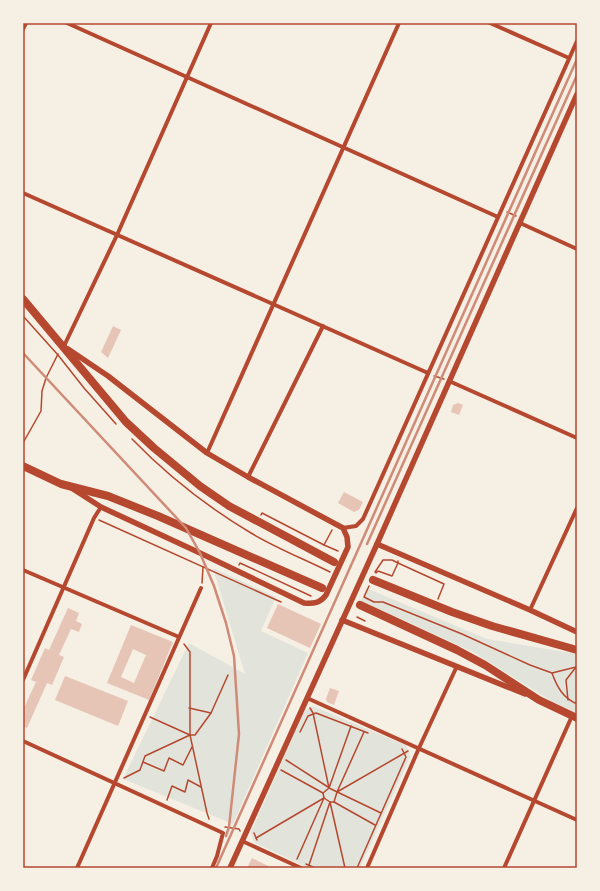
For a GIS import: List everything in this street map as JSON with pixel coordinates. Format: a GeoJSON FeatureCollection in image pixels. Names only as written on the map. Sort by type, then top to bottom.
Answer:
{"type":"FeatureCollection","features":[{"type":"Feature","properties":{"kind":"highway"},"geometry":{"type":"LineString","coordinates":[[23,299],[64,346],[126,422],[154,448],[200,486],[229,506],[334,562]]}},
{"type":"Feature","properties":{"kind":"highway"},"geometry":{"type":"LineString","coordinates":[[23,466],[68,486],[108,496],[143,510],[322,588]]}},
{"type":"Feature","properties":{"kind":"highway"},"geometry":{"type":"LineString","coordinates":[[373,578],[485,624],[577,650]]}},
{"type":"Feature","properties":{"kind":"highway"},"geometry":{"type":"LineString","coordinates":[[360,605],[457,650],[485,665],[539,700],[574,717]]}},
{"type":"Feature","properties":{"kind":"street"},"geometry":{"type":"LineString","coordinates":[[23,29],[26,23]]}},
{"type":"Feature","properties":{"kind":"street"},"geometry":{"type":"LineString","coordinates":[[67,23],[498,217]]}},
{"type":"Feature","properties":{"kind":"street"},"geometry":{"type":"LineString","coordinates":[[68,486],[101,507],[304,603],[317,603],[322,600],[326,595],[347,551],[348,542],[343,528],[248,477],[207,453],[108,376],[64,346],[117,235],[211,23]]}},
{"type":"Feature","properties":{"kind":"street"},"geometry":{"type":"LineString","coordinates":[[207,453],[399,23]]}},
{"type":"Feature","properties":{"kind":"street"},"geometry":{"type":"LineString","coordinates":[[490,23],[570,58]]}},
{"type":"Feature","properties":{"kind":"street"},"geometry":{"type":"LineString","coordinates":[[343,528],[356,526],[363,519],[577,41]]}},
{"type":"Feature","properties":{"kind":"street"},"geometry":{"type":"LineString","coordinates":[[230,868],[377,544],[577,94]]}},
{"type":"Feature","properties":{"kind":"street"},"geometry":{"type":"LineString","coordinates":[[23,193],[428,373]]}},
{"type":"Feature","properties":{"kind":"street"},"geometry":{"type":"LineString","coordinates":[[520,221],[577,249]]}},
{"type":"Feature","properties":{"kind":"street"},"geometry":{"type":"LineString","coordinates":[[248,477],[323,326]]}},
{"type":"Feature","properties":{"kind":"street"},"geometry":{"type":"LineString","coordinates":[[449,381],[577,438]]}},
{"type":"Feature","properties":{"kind":"street"},"geometry":{"type":"LineString","coordinates":[[23,680],[94,518],[101,507]]}},
{"type":"Feature","properties":{"kind":"street"},"geometry":{"type":"LineString","coordinates":[[530,610],[577,508]]}},
{"type":"Feature","properties":{"kind":"street"},"geometry":{"type":"LineString","coordinates":[[377,544],[530,610],[577,632]]}},
{"type":"Feature","properties":{"kind":"street"},"geometry":{"type":"LineString","coordinates":[[23,570],[179,637]]}},
{"type":"Feature","properties":{"kind":"street"},"geometry":{"type":"LineString","coordinates":[[77,868],[201,588]]}},
{"type":"Feature","properties":{"kind":"street"},"geometry":{"type":"LineString","coordinates":[[342,620],[539,700]]}},
{"type":"Feature","properties":{"kind":"street"},"geometry":{"type":"LineString","coordinates":[[367,868],[419,748],[457,666]]}},
{"type":"Feature","properties":{"kind":"street"},"geometry":{"type":"LineString","coordinates":[[307,698],[577,820]]}},
{"type":"Feature","properties":{"kind":"street"},"geometry":{"type":"LineString","coordinates":[[504,868],[533,801],[574,717]]}},
{"type":"Feature","properties":{"kind":"street"},"geometry":{"type":"LineString","coordinates":[[23,741],[223,833],[212,868]]}},
{"type":"Feature","properties":{"kind":"street"},"geometry":{"type":"LineString","coordinates":[[242,841],[301,868]]}},
{"type":"Feature","properties":{"kind":"path"},"geometry":{"type":"LineString","coordinates":[[502,210],[520,221]]}},
{"type":"Feature","properties":{"kind":"path"},"geometry":{"type":"LineString","coordinates":[[23,443],[41,411],[42,391],[46,378],[64,346]]}},
{"type":"Feature","properties":{"kind":"path"},"geometry":{"type":"LineString","coordinates":[[428,373],[449,381]]}},
{"type":"Feature","properties":{"kind":"path"},"geometry":{"type":"LineString","coordinates":[[260,517],[262,513],[339,552]]}},
{"type":"Feature","properties":{"kind":"path"},"geometry":{"type":"LineString","coordinates":[[94,518],[281,602]]}},
{"type":"Feature","properties":{"kind":"path"},"geometry":{"type":"LineString","coordinates":[[324,545],[335,523]]}},
{"type":"Feature","properties":{"kind":"path"},"geometry":{"type":"LineString","coordinates":[[373,578],[378,571],[392,576],[401,554]]}},
{"type":"Feature","properties":{"kind":"path"},"geometry":{"type":"LineString","coordinates":[[437,600],[444,584],[392,560],[383,560],[377,568],[364,596],[374,602],[383,602],[462,634],[530,665],[552,673],[577,667]]}},
{"type":"Feature","properties":{"kind":"path"},"geometry":{"type":"LineString","coordinates":[[201,588],[203,567]]}},
{"type":"Feature","properties":{"kind":"path"},"geometry":{"type":"LineString","coordinates":[[179,637],[190,652],[190,735],[201,787],[210,820]]}},
{"type":"Feature","properties":{"kind":"path"},"geometry":{"type":"LineString","coordinates":[[568,700],[566,680],[577,667]]}},
{"type":"Feature","properties":{"kind":"path"},"geometry":{"type":"LineString","coordinates":[[552,673],[556,684],[568,700],[577,704]]}},
{"type":"Feature","properties":{"kind":"path"},"geometry":{"type":"LineString","coordinates":[[114,784],[140,770],[146,756],[195,734],[211,713],[228,674]]}},
{"type":"Feature","properties":{"kind":"path"},"geometry":{"type":"LineString","coordinates":[[307,698],[309,707],[313,713],[329,788]]}},
{"type":"Feature","properties":{"kind":"path"},"geometry":{"type":"LineString","coordinates":[[189,708],[211,713]]}},
{"type":"Feature","properties":{"kind":"path"},"geometry":{"type":"LineString","coordinates":[[299,735],[308,716],[313,713],[371,734]]}},
{"type":"Feature","properties":{"kind":"path"},"geometry":{"type":"LineString","coordinates":[[144,715],[190,735]]}},
{"type":"Feature","properties":{"kind":"path"},"geometry":{"type":"LineString","coordinates":[[297,860],[324,798],[324,793],[329,788],[351,726]]}},
{"type":"Feature","properties":{"kind":"path"},"geometry":{"type":"LineString","coordinates":[[334,802],[364,732]]}},
{"type":"Feature","properties":{"kind":"path"},"geometry":{"type":"LineString","coordinates":[[143,762],[164,771],[169,758],[183,765],[192,747]]}},
{"type":"Feature","properties":{"kind":"path"},"geometry":{"type":"LineString","coordinates":[[357,868],[406,757],[402,747]]}},
{"type":"Feature","properties":{"kind":"path"},"geometry":{"type":"LineString","coordinates":[[337,792],[405,753],[419,748]]}},
{"type":"Feature","properties":{"kind":"path"},"geometry":{"type":"LineString","coordinates":[[284,765],[286,760],[329,788],[381,813]]}},
{"type":"Feature","properties":{"kind":"path"},"geometry":{"type":"LineString","coordinates":[[281,770],[324,793]]}},
{"type":"Feature","properties":{"kind":"path"},"geometry":{"type":"LineString","coordinates":[[164,806],[172,786],[185,792],[188,780],[201,787]]}},
{"type":"Feature","properties":{"kind":"path"},"geometry":{"type":"LineString","coordinates":[[223,833],[224,827],[239,829],[242,841],[255,838],[324,798]]}},
{"type":"Feature","properties":{"kind":"path"},"geometry":{"type":"LineString","coordinates":[[324,798],[375,825]]}},
{"type":"Feature","properties":{"kind":"path"},"geometry":{"type":"LineString","coordinates":[[309,866],[330,802]]}},
{"type":"Feature","properties":{"kind":"path"},"geometry":{"type":"LineString","coordinates":[[330,802],[345,868]]}},
{"type":"Feature","properties":{"kind":"path"},"geometry":{"type":"LineString","coordinates":[[254,833],[258,842]]}},
{"type":"Feature","properties":{"kind":"path"},"geometry":{"type":"LineString","coordinates":[[303,863],[315,868]]}},
{"type":"Feature","properties":{"kind":"shaded area"},"geometry":{"type":"Polygon","coordinates":[[[213,568],[276,597],[261,631],[308,653],[233,824],[123,779],[189,643],[245,674],[213,568]]]}},
{"type":"Feature","properties":{"kind":"shaded area"},"geometry":{"type":"Polygon","coordinates":[[[366,588],[487,639],[577,654],[577,713],[553,702],[473,652],[361,601],[366,588]]]}},
{"type":"Feature","properties":{"kind":"shaded area"},"geometry":{"type":"Polygon","coordinates":[[[313,706],[405,745],[409,751],[410,757],[360,868],[309,868],[255,843],[253,840],[251,832],[305,710],[313,706]]]}},
{"type":"Feature","properties":{"kind":"building"},"geometry":{"type":"Polygon","coordinates":[[[113,326],[121,330],[108,358],[101,352],[113,326]]]}},
{"type":"Feature","properties":{"kind":"building"},"geometry":{"type":"Polygon","coordinates":[[[458,403],[463,405],[459,415],[451,412],[453,405],[458,403]]]}},
{"type":"Feature","properties":{"kind":"building"},"geometry":{"type":"Polygon","coordinates":[[[344,492],[363,502],[359,510],[354,512],[338,503],[344,492]]]}},
{"type":"Feature","properties":{"kind":"building"},"geometry":{"type":"Polygon","coordinates":[[[278,604],[321,624],[310,648],[267,628],[278,604]]]}},
{"type":"Feature","properties":{"kind":"building"},"geometry":{"type":"Polygon","coordinates":[[[68,608],[79,613],[76,621],[82,624],[79,632],[71,629],[59,655],[64,657],[52,685],[47,683],[27,728],[23,726],[23,710],[36,682],[31,680],[45,648],[49,650],[68,608]]]}},
{"type":"Feature","properties":{"kind":"building"},"geometry":{"type":"Polygon","coordinates":[[[131,625],[173,642],[149,700],[107,683],[131,625]],[[133,649],[121,677],[134,683],[146,655],[133,649]]]}},
{"type":"Feature","properties":{"kind":"building"},"geometry":{"type":"Polygon","coordinates":[[[65,676],[128,701],[118,726],[55,700],[65,676]]]}},
{"type":"Feature","properties":{"kind":"building"},"geometry":{"type":"Polygon","coordinates":[[[330,688],[339,691],[334,705],[327,702],[326,699],[330,688]]]}},
{"type":"Feature","properties":{"kind":"building"},"geometry":{"type":"Polygon","coordinates":[[[252,858],[272,868],[247,868],[252,858]]]}},
{"type":"Feature","properties":{"kind":"railway"},"geometry":{"type":"LineString","coordinates":[[216,868],[577,59]]}},
{"type":"Feature","properties":{"kind":"railway"},"geometry":{"type":"LineString","coordinates":[[367,544],[577,75]]}},
{"type":"Feature","properties":{"kind":"railway"},"geometry":{"type":"LineString","coordinates":[[23,353],[186,528],[200,553],[214,586],[226,623],[234,656],[239,734],[229,827],[226,836]]}}]}
